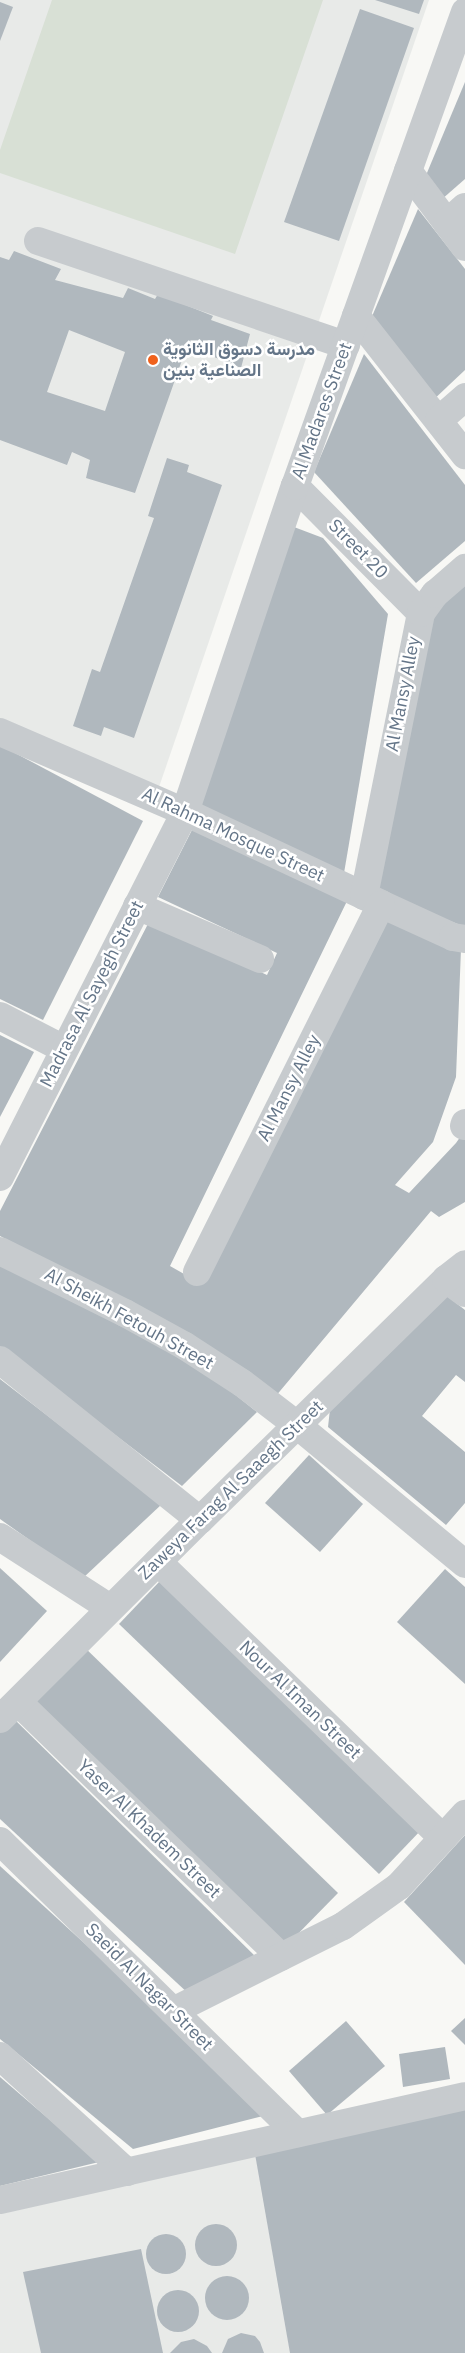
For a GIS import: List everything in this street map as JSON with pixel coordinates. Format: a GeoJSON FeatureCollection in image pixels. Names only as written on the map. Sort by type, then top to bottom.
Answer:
{"type":"FeatureCollection","features":[{"type":"Feature","properties":{"kind":"street","name":"Al Madares Street"},"geometry":{"type":"LineString","coordinates":[[185,812],[295,486],[465,12]]}},
{"type":"Feature","properties":{"kind":"street"},"geometry":{"type":"LineString","coordinates":[[443,74],[465,54]]}},
{"type":"Feature","properties":{"kind":"street"},"geometry":{"type":"LineString","coordinates":[[408,171],[456,215],[465,247]]}},
{"type":"Feature","properties":{"kind":"street"},"geometry":{"type":"LineString","coordinates":[[38,241],[346,345]]}},
{"type":"Feature","properties":{"kind":"street"},"geometry":{"type":"LineString","coordinates":[[356,316],[465,455]]}},
{"type":"Feature","properties":{"kind":"street"},"geometry":{"type":"LineString","coordinates":[[439,420],[465,397]]}},
{"type":"Feature","properties":{"kind":"street","name":"Street 20"},"geometry":{"type":"LineString","coordinates":[[295,486],[421,613]]}},
{"type":"Feature","properties":{"kind":"street","name":"Al Mansy Alley"},"geometry":{"type":"LineString","coordinates":[[198,1272],[372,900],[421,613],[435,594],[465,568]]}},
{"type":"Feature","properties":{"kind":"street","name":"Al Rahma Mosque Street"},"geometry":{"type":"LineString","coordinates":[[0,732],[185,812],[453,937],[465,939]]}},
{"type":"Feature","properties":{"kind":"street","name":"Madrasa Al Sayegh Street"},"geometry":{"type":"LineString","coordinates":[[0,1177],[185,812]]}},
{"type":"Feature","properties":{"kind":"street"},"geometry":{"type":"LineString","coordinates":[[137,906],[260,959]]}},
{"type":"Feature","properties":{"kind":"street"},"geometry":{"type":"LineString","coordinates":[[0,1016],[64,1050]]}},
{"type":"Feature","properties":{"kind":"street","name":"Al Sheikh Fetouh Street"},"geometry":{"type":"LineString","coordinates":[[0,1250],[126,1313],[185,1346],[242,1383],[462,1554]]}},
{"type":"Feature","properties":{"kind":"street","name":"Zaweya Farag Al Saaegh Street"},"geometry":{"type":"LineString","coordinates":[[9,1710],[297,1425],[459,1279]]}},
{"type":"Feature","properties":{"kind":"street"},"geometry":{"type":"LineString","coordinates":[[0,1360],[200,1520]]}},
{"type":"Feature","properties":{"kind":"street"},"geometry":{"type":"LineString","coordinates":[[0,1538],[110,1608]]}},
{"type":"Feature","properties":{"kind":"street","name":"Nour Al Iman Street"},"geometry":{"type":"LineString","coordinates":[[158,1562],[443,1838]]}},
{"type":"Feature","properties":{"kind":"street","name":"Yaser Al Khadem Street"},"geometry":{"type":"LineString","coordinates":[[9,1710],[281,1956]]}},
{"type":"Feature","properties":{"kind":"street"},"geometry":{"type":"LineString","coordinates":[[173,2011],[343,1926],[399,1886],[465,1814]]}},
{"type":"Feature","properties":{"kind":"street","name":"Saeid Al Nagar Street"},"geometry":{"type":"LineString","coordinates":[[0,1841],[297,2133]]}},
{"type":"Feature","properties":{"kind":"street"},"geometry":{"type":"LineString","coordinates":[[0,2056],[128,2172]]}},
{"type":"Feature","properties":{"kind":"street"},"geometry":{"type":"LineString","coordinates":[[0,2200],[465,2096]]}},
{"type":"Feature","properties":{"kind":"shaded area","name":"مدرسة دسوق الثانوية الصناعية بنين"},"geometry":{"type":"Polygon","coordinates":[[[0,0],[429,0],[158,790],[0,720],[0,0]]]}},
{"type":"Feature","properties":{"kind":"shaded area"},"geometry":{"type":"Polygon","coordinates":[[[52,0],[323,0],[235,254],[0,173],[0,150],[52,0]]]}},
{"type":"Feature","properties":{"kind":"shaded area"},"geometry":{"type":"Polygon","coordinates":[[[465,2108],[465,2353],[0,2353],[0,2208],[465,2108]]]}},
{"type":"Feature","properties":{"kind":"building"},"geometry":{"type":"Polygon","coordinates":[[[375,0],[424,0],[419,14],[375,0]]]}},
{"type":"Feature","properties":{"kind":"building"},"geometry":{"type":"Polygon","coordinates":[[[0,2],[13,7],[0,41],[0,2]]]}},
{"type":"Feature","properties":{"kind":"building"},"geometry":{"type":"Polygon","coordinates":[[[360,9],[414,28],[339,241],[284,222],[360,9]]]}},
{"type":"Feature","properties":{"kind":"building"},"geometry":{"type":"Polygon","coordinates":[[[465,82],[465,179],[441,200],[424,180],[465,82]]]}},
{"type":"Feature","properties":{"kind":"building"},"geometry":{"type":"Polygon","coordinates":[[[418,209],[465,269],[465,370],[430,403],[367,328],[418,209]]]}},
{"type":"Feature","properties":{"kind":"building"},"geometry":{"type":"Polygon","coordinates":[[[14,251],[61,269],[55,280],[123,298],[128,288],[155,299],[158,294],[213,316],[211,320],[250,334],[241,368],[187,346],[135,493],[86,478],[90,460],[72,452],[67,465],[0,440],[0,257],[9,260],[14,251]],[[69,330],[47,392],[105,411],[125,352],[69,330]]]}},
{"type":"Feature","properties":{"kind":"building"},"geometry":{"type":"Polygon","coordinates":[[[364,354],[465,485],[465,541],[416,583],[314,472],[364,354]]]}},
{"type":"Feature","properties":{"kind":"building"},"geometry":{"type":"Polygon","coordinates":[[[167,458],[189,465],[187,472],[222,485],[134,738],[104,727],[101,736],[73,726],[92,669],[100,672],[154,518],[148,516],[167,458]]]}},
{"type":"Feature","properties":{"kind":"building"},"geometry":{"type":"Polygon","coordinates":[[[294,527],[323,538],[388,614],[343,879],[198,812],[294,527]]]}},
{"type":"Feature","properties":{"kind":"building"},"geometry":{"type":"Polygon","coordinates":[[[465,573],[465,927],[370,889],[427,621],[465,573]]]}},
{"type":"Feature","properties":{"kind":"building"},"geometry":{"type":"Polygon","coordinates":[[[0,745],[143,821],[43,1020],[0,999],[0,745]]]}},
{"type":"Feature","properties":{"kind":"building"},"geometry":{"type":"Polygon","coordinates":[[[194,826],[348,899],[170,1266],[200,1283],[388,918],[461,949],[456,1077],[433,1142],[395,1185],[409,1193],[456,1143],[465,1130],[465,1202],[439,1217],[431,1211],[275,1397],[167,1323],[0,1236],[0,1211],[150,920],[267,975],[277,953],[158,897],[194,826]]]}},
{"type":"Feature","properties":{"kind":"building"},"geometry":{"type":"Polygon","coordinates":[[[0,1035],[34,1052],[0,1117],[0,1035]]]}},
{"type":"Feature","properties":{"kind":"building"},"geometry":{"type":"Polygon","coordinates":[[[0,1255],[183,1353],[257,1412],[182,1486],[0,1347],[0,1255]]]}},
{"type":"Feature","properties":{"kind":"building"},"geometry":{"type":"Polygon","coordinates":[[[442,1292],[465,1310],[465,1382],[456,1375],[422,1416],[465,1452],[465,1503],[446,1525],[328,1427],[330,1409],[442,1292]]]}},
{"type":"Feature","properties":{"kind":"building"},"geometry":{"type":"Polygon","coordinates":[[[0,1379],[162,1504],[83,1578],[0,1519],[0,1379]]]}},
{"type":"Feature","properties":{"kind":"building"},"geometry":{"type":"Polygon","coordinates":[[[309,1455],[363,1504],[320,1552],[265,1503],[309,1455]]]}},
{"type":"Feature","properties":{"kind":"building"},"geometry":{"type":"Polygon","coordinates":[[[0,1568],[47,1611],[0,1662],[0,1568]]]}},
{"type":"Feature","properties":{"kind":"building"},"geometry":{"type":"Polygon","coordinates":[[[445,1569],[465,1587],[465,1684],[397,1622],[445,1569]]]}},
{"type":"Feature","properties":{"kind":"building"},"geometry":{"type":"Polygon","coordinates":[[[160,1581],[423,1828],[379,1874],[119,1624],[160,1581]]]}},
{"type":"Feature","properties":{"kind":"building"},"geometry":{"type":"Polygon","coordinates":[[[81,1644],[338,1893],[286,1946],[29,1697],[81,1644]]]}},
{"type":"Feature","properties":{"kind":"building"},"geometry":{"type":"Polygon","coordinates":[[[9,1714],[260,1961],[190,1995],[0,1819],[0,1724],[9,1714]]]}},
{"type":"Feature","properties":{"kind":"building"},"geometry":{"type":"Polygon","coordinates":[[[465,1835],[465,1965],[404,1902],[465,1835]]]}},
{"type":"Feature","properties":{"kind":"building"},"geometry":{"type":"Polygon","coordinates":[[[0,1866],[271,2114],[133,2149],[0,2039],[0,1866]]]}},
{"type":"Feature","properties":{"kind":"building"},"geometry":{"type":"Polygon","coordinates":[[[465,2018],[465,2045],[451,2031],[465,2018]]]}},
{"type":"Feature","properties":{"kind":"building"},"geometry":{"type":"Polygon","coordinates":[[[346,2021],[385,2066],[327,2115],[289,2071],[346,2021]]]}},
{"type":"Feature","properties":{"kind":"building"},"geometry":{"type":"Polygon","coordinates":[[[445,2047],[450,2079],[403,2087],[399,2054],[445,2047]]]}},
{"type":"Feature","properties":{"kind":"building"},"geometry":{"type":"Polygon","coordinates":[[[0,2077],[99,2162],[0,2186],[0,2077]]]}},
{"type":"Feature","properties":{"kind":"building"},"geometry":{"type":"Polygon","coordinates":[[[465,2108],[465,2353],[290,2353],[255,2154],[465,2108]]]}},
{"type":"Feature","properties":{"kind":"building"},"geometry":{"type":"Polygon","coordinates":[[[216,2224],[231,2230],[237,2245],[231,2260],[216,2266],[201,2260],[195,2245],[201,2230],[216,2224]]]}},
{"type":"Feature","properties":{"kind":"building"},"geometry":{"type":"Polygon","coordinates":[[[170,2234],[177,2237],[183,2243],[186,2254],[185,2262],[177,2271],[170,2274],[162,2274],[155,2271],[147,2262],[146,2250],[149,2243],[158,2235],[170,2234]]]}},
{"type":"Feature","properties":{"kind":"building"},"geometry":{"type":"Polygon","coordinates":[[[141,2249],[163,2353],[41,2353],[23,2272],[141,2249]]]}},
{"type":"Feature","properties":{"kind":"building"},"geometry":{"type":"Polygon","coordinates":[[[227,2276],[239,2280],[245,2286],[249,2298],[245,2310],[239,2316],[227,2320],[215,2316],[209,2310],[205,2298],[209,2286],[215,2280],[227,2276]]]}},
{"type":"Feature","properties":{"kind":"building"},"geometry":{"type":"Polygon","coordinates":[[[182,2290],[190,2293],[196,2299],[199,2311],[196,2323],[190,2329],[174,2332],[166,2329],[160,2323],[157,2307],[160,2299],[166,2293],[182,2290]]]}},
{"type":"Feature","properties":{"kind":"building"},"geometry":{"type":"Polygon","coordinates":[[[241,2333],[255,2336],[260,2342],[264,2353],[222,2353],[228,2339],[241,2333]]]}},
{"type":"Feature","properties":{"kind":"building"},"geometry":{"type":"Polygon","coordinates":[[[194,2339],[207,2346],[212,2353],[170,2353],[181,2342],[194,2339]]]}},
{"type":"Feature","properties":{"kind":"place","name":"مدرسة دسوق الثانوية الصناعية بنين"},"geometry":{"type":"Point","coordinates":[153,360]}}]}
